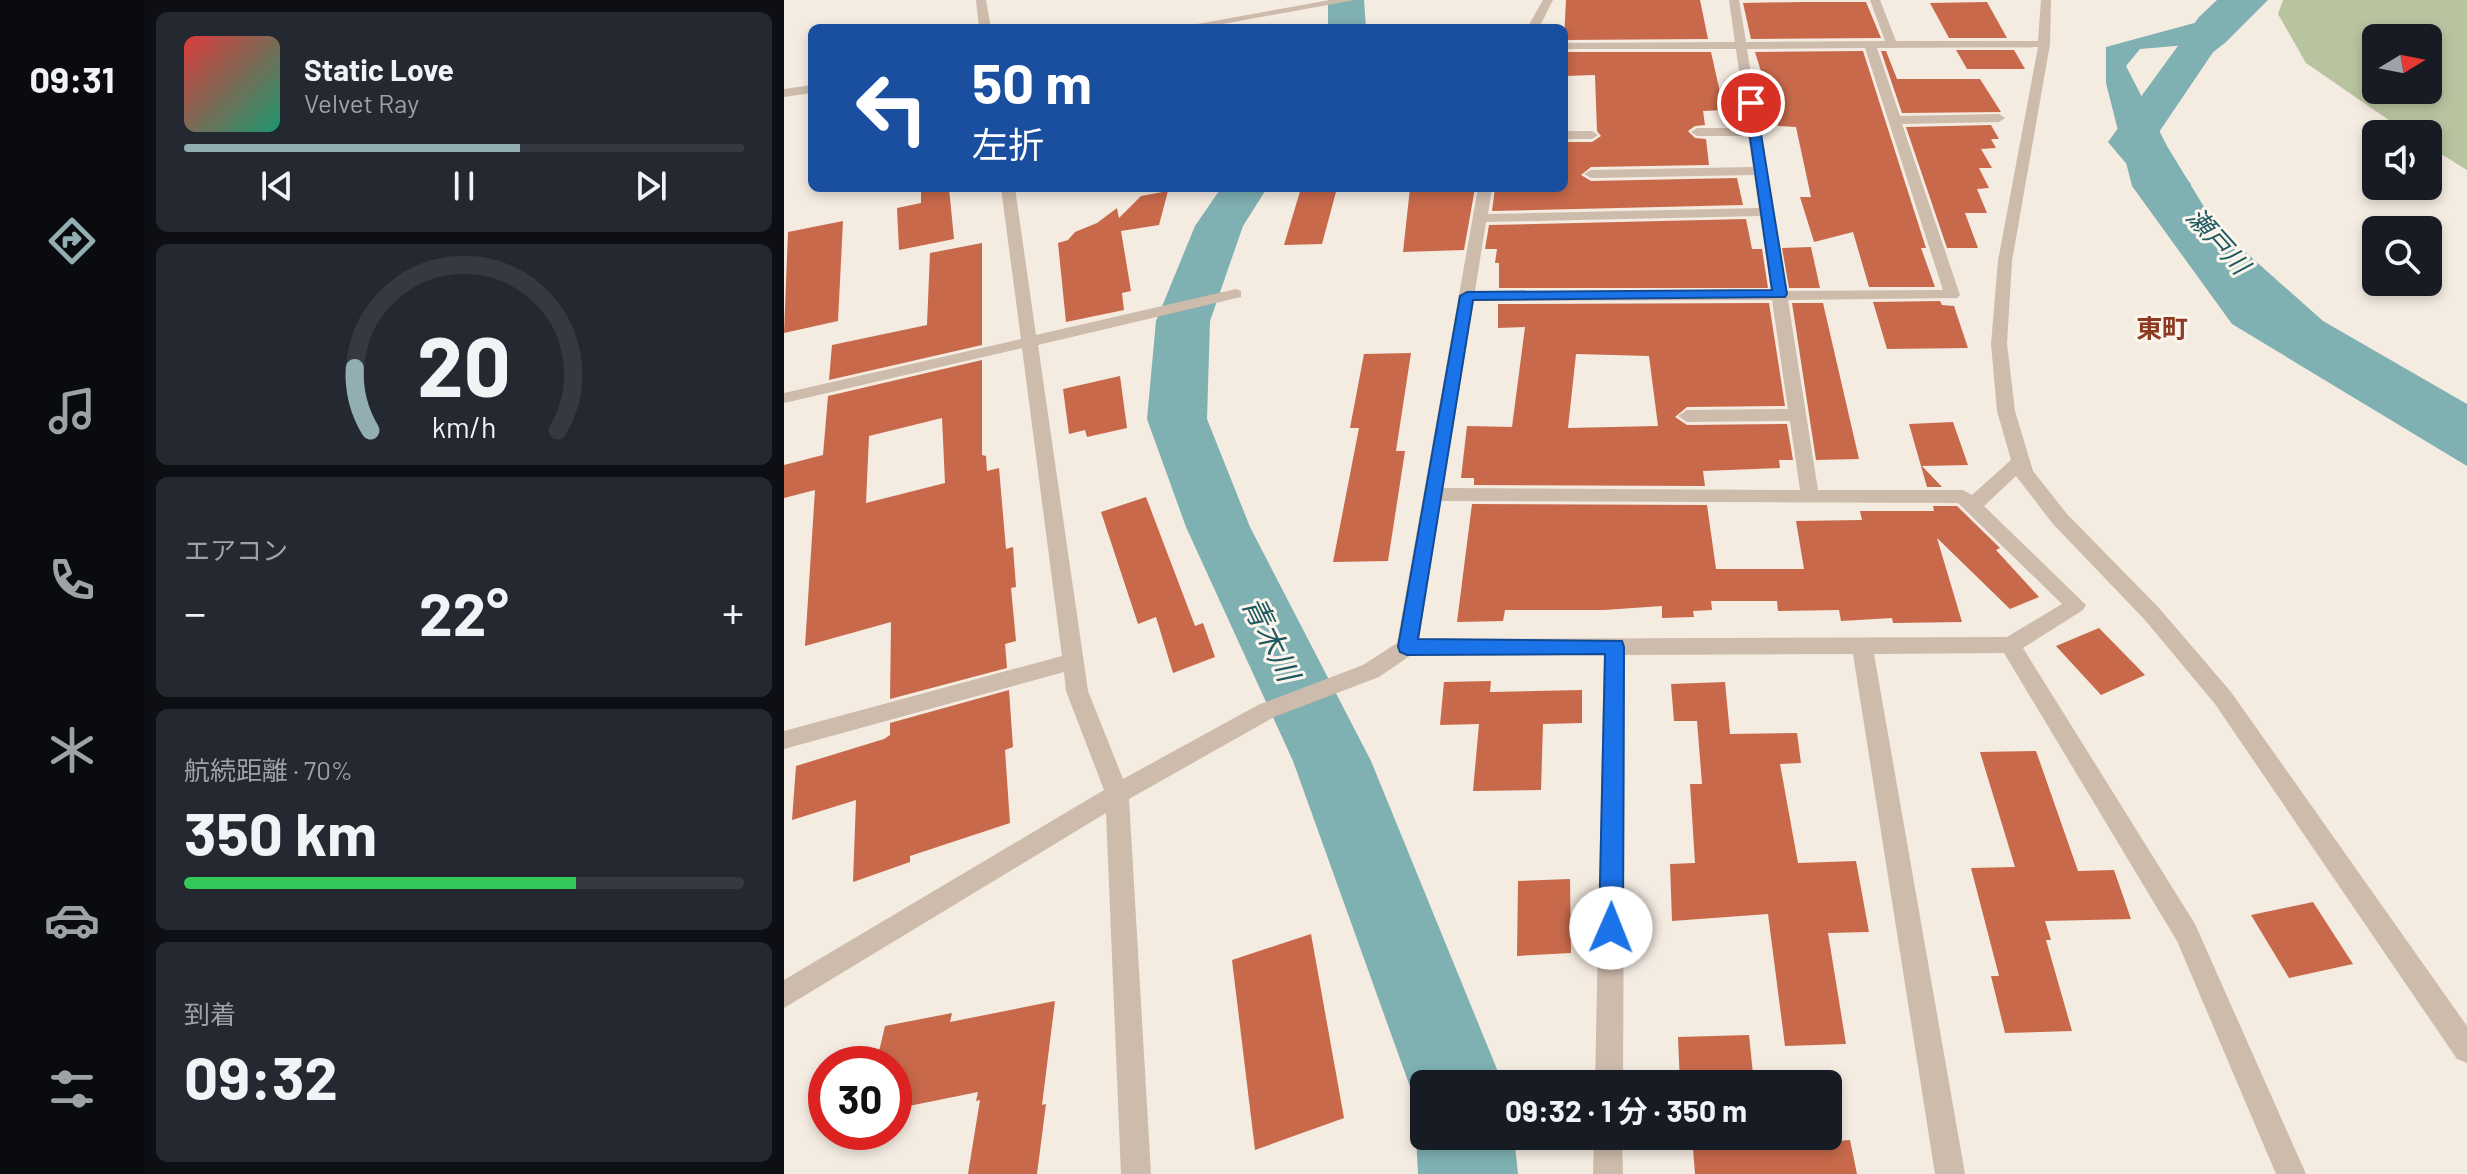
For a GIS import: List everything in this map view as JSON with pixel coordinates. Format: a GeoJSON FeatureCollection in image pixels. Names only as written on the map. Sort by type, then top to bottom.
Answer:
{"type":"FeatureCollection","features":[{"type":"Feature","properties":{"kind":"street"},"geometry":{"type":"LineString","coordinates":[[981,0],[984,24]]}},
{"type":"Feature","properties":{"kind":"street"},"geometry":{"type":"LineString","coordinates":[[1237,24],[1299,5],[1313,7],[1350,0]]}},
{"type":"Feature","properties":{"kind":"street"},"geometry":{"type":"LineString","coordinates":[[1535,24],[1548,0]]}},
{"type":"Feature","properties":{"kind":"street"},"geometry":{"type":"LineString","coordinates":[[1734,0],[1810,497]]}},
{"type":"Feature","properties":{"kind":"street"},"geometry":{"type":"LineString","coordinates":[[1875,0],[1892,45]]}},
{"type":"Feature","properties":{"kind":"street"},"geometry":{"type":"LineString","coordinates":[[2046,0],[2044,44],[2005,261],[1999,344],[2006,411],[2024,473],[2060,519],[2152,614],[2223,698],[2467,1049]]}},
{"type":"Feature","properties":{"kind":"street"},"geometry":{"type":"LineString","coordinates":[[1568,46],[2044,44]]}},
{"type":"Feature","properties":{"kind":"street"},"geometry":{"type":"LineString","coordinates":[[1467,296],[1952,295],[1870,45]]}},
{"type":"Feature","properties":{"kind":"street"},"geometry":{"type":"LineString","coordinates":[[784,93],[808,90]]}},
{"type":"Feature","properties":{"kind":"street"},"geometry":{"type":"LineString","coordinates":[[1895,120],[1999,118]]}},
{"type":"Feature","properties":{"kind":"street"},"geometry":{"type":"LineString","coordinates":[[1697,132],[1755,132]]}},
{"type":"Feature","properties":{"kind":"street"},"geometry":{"type":"LineString","coordinates":[[1568,135],[1592,135]]}},
{"type":"Feature","properties":{"kind":"street"},"geometry":{"type":"LineString","coordinates":[[1591,174],[1761,171]]}},
{"type":"Feature","properties":{"kind":"street"},"geometry":{"type":"LineString","coordinates":[[1009,192],[1077,691],[1117,794],[1136,1174]]}},
{"type":"Feature","properties":{"kind":"street"},"geometry":{"type":"LineString","coordinates":[[1407,647],[1484,192]]}},
{"type":"Feature","properties":{"kind":"street"},"geometry":{"type":"LineString","coordinates":[[1480,218],[1767,212]]}},
{"type":"Feature","properties":{"kind":"street"},"geometry":{"type":"LineString","coordinates":[[784,398],[1236,294]]}},
{"type":"Feature","properties":{"kind":"street"},"geometry":{"type":"LineString","coordinates":[[1687,416],[1798,415]]}},
{"type":"Feature","properties":{"kind":"street"},"geometry":{"type":"LineString","coordinates":[[1972,506],[2021,461]]}},
{"type":"Feature","properties":{"kind":"street"},"geometry":{"type":"LineString","coordinates":[[784,995],[1117,794],[1266,711],[1371,671],[1407,647],[2010,645],[2076,605],[1963,497],[1433,494]]}},
{"type":"Feature","properties":{"kind":"street"},"geometry":{"type":"LineString","coordinates":[[1862,645],[1950,1174]]}},
{"type":"Feature","properties":{"kind":"street"},"geometry":{"type":"LineString","coordinates":[[2010,645],[2186,933],[2291,1174]]}},
{"type":"Feature","properties":{"kind":"street"},"geometry":{"type":"LineString","coordinates":[[1609,1070],[1615,647]]}},
{"type":"Feature","properties":{"kind":"street"},"geometry":{"type":"LineString","coordinates":[[784,740],[1073,661]]}},
{"type":"Feature","properties":{"kind":"street"},"geometry":{"type":"LineString","coordinates":[[1608,1150],[1608,1174]]}},
{"type":"Feature","properties":{"kind":"green space"},"geometry":{"type":"Polygon","coordinates":[[[2283,0],[2467,0],[2467,170],[2442,155],[2442,120],[2389,120],[2365,104],[2442,104],[2442,24],[2362,24],[2362,102],[2306,63],[2278,14],[2283,0]]]}},
{"type":"Feature","properties":{"kind":"water"},"geometry":{"type":"Polygon","coordinates":[[[2224,0],[2268,0],[2226,42],[2183,76],[2187,45],[2140,49],[2126,66],[2167,146],[2215,225],[2323,321],[2467,404],[2467,466],[2232,324],[2132,186],[2106,83],[2106,47],[2198,22],[2224,0]]]}},
{"type":"Feature","properties":{"kind":"building"},"geometry":{"type":"Polygon","coordinates":[[[1566,0],[1700,0],[1708,39],[1568,40],[1568,24],[1565,24],[1566,0]]]}},
{"type":"Feature","properties":{"kind":"building"},"geometry":{"type":"Polygon","coordinates":[[[1866,2],[1881,38],[1751,39],[1743,3],[1866,2]]]}},
{"type":"Feature","properties":{"kind":"building"},"geometry":{"type":"Polygon","coordinates":[[[1987,2],[2007,38],[1949,38],[1930,3],[1987,2]]]}},
{"type":"Feature","properties":{"kind":"building"},"geometry":{"type":"Polygon","coordinates":[[[1956,50],[2014,50],[2025,69],[1967,69],[1956,50]]]}},
{"type":"Feature","properties":{"kind":"building"},"geometry":{"type":"Polygon","coordinates":[[[1863,51],[1926,248],[1921,248],[1935,287],[1869,287],[1853,232],[1814,242],[1800,197],[1811,197],[1796,127],[1778,126],[1755,52],[1863,51]]]}},
{"type":"Feature","properties":{"kind":"building"},"geometry":{"type":"Polygon","coordinates":[[[1881,51],[1886,51],[1897,79],[1980,79],[2001,112],[1902,113],[1881,51]]]}},
{"type":"Feature","properties":{"kind":"building"},"geometry":{"type":"Polygon","coordinates":[[[1568,52],[1711,52],[1724,110],[1703,111],[1705,125],[1688,131],[1695,138],[1706,139],[1709,165],[1591,167],[1581,175],[1591,181],[1737,178],[1743,205],[1492,211],[1494,192],[1568,192],[1568,142],[1592,142],[1601,136],[1597,131],[1595,75],[1568,76],[1568,52]]]}},
{"type":"Feature","properties":{"kind":"building"},"geometry":{"type":"Polygon","coordinates":[[[1991,125],[1999,139],[1991,139],[1996,148],[1981,149],[1992,168],[1979,168],[1989,188],[1977,189],[1987,213],[1965,213],[1978,248],[1947,248],[1906,127],[1991,125]]]}},
{"type":"Feature","properties":{"kind":"building"},"geometry":{"type":"Polygon","coordinates":[[[921,192],[949,192],[954,239],[899,250],[897,208],[921,203],[921,192]]]}},
{"type":"Feature","properties":{"kind":"building"},"geometry":{"type":"Polygon","coordinates":[[[1168,192],[1159,225],[1121,231],[1131,291],[1122,293],[1124,310],[1066,322],[1058,243],[1097,223],[1117,208],[1119,218],[1141,196],[1168,192]]]}},
{"type":"Feature","properties":{"kind":"building"},"geometry":{"type":"Polygon","coordinates":[[[1300,192],[1336,192],[1322,244],[1284,245],[1300,192]]]}},
{"type":"Feature","properties":{"kind":"building"},"geometry":{"type":"Polygon","coordinates":[[[1410,192],[1474,192],[1464,250],[1403,252],[1410,192]]]}},
{"type":"Feature","properties":{"kind":"building"},"geometry":{"type":"Polygon","coordinates":[[[1746,219],[1752,249],[1762,249],[1768,288],[1499,288],[1499,263],[1495,263],[1497,249],[1485,249],[1489,225],[1746,219]]]}},
{"type":"Feature","properties":{"kind":"building"},"geometry":{"type":"Polygon","coordinates":[[[843,221],[838,321],[784,333],[788,232],[843,221]]]}},
{"type":"Feature","properties":{"kind":"building"},"geometry":{"type":"Polygon","coordinates":[[[982,243],[982,345],[829,380],[832,345],[927,325],[930,253],[982,243]]]}},
{"type":"Feature","properties":{"kind":"building"},"geometry":{"type":"Polygon","coordinates":[[[1811,247],[1820,288],[1789,288],[1782,248],[1811,247]]]}},
{"type":"Feature","properties":{"kind":"building"},"geometry":{"type":"Polygon","coordinates":[[[1940,301],[1942,305],[1954,306],[1968,348],[1887,349],[1873,302],[1940,301]]]}},
{"type":"Feature","properties":{"kind":"building"},"geometry":{"type":"Polygon","coordinates":[[[1769,303],[1785,406],[1687,407],[1675,417],[1687,425],[1787,424],[1793,460],[1779,460],[1780,468],[1703,471],[1705,486],[1474,485],[1474,478],[1461,478],[1467,426],[1512,427],[1525,327],[1498,328],[1498,304],[1769,303]],[[1576,354],[1568,428],[1658,426],[1649,356],[1576,354]]]}},
{"type":"Feature","properties":{"kind":"building"},"geometry":{"type":"Polygon","coordinates":[[[1792,303],[1823,303],[1859,459],[1816,460],[1792,303]]]}},
{"type":"Feature","properties":{"kind":"building"},"geometry":{"type":"Polygon","coordinates":[[[1411,353],[1396,451],[1405,451],[1388,561],[1333,562],[1359,428],[1350,428],[1364,354],[1411,353]]]}},
{"type":"Feature","properties":{"kind":"building"},"geometry":{"type":"Polygon","coordinates":[[[982,360],[982,455],[986,456],[987,471],[999,468],[1006,549],[1013,547],[1016,587],[1011,588],[1016,641],[1005,644],[1007,668],[890,699],[891,622],[805,646],[815,490],[784,498],[784,465],[823,455],[828,396],[982,360]],[[942,418],[869,436],[866,503],[945,483],[942,418]]]}},
{"type":"Feature","properties":{"kind":"building"},"geometry":{"type":"Polygon","coordinates":[[[1120,376],[1127,428],[1087,437],[1085,430],[1069,434],[1063,389],[1120,376]]]}},
{"type":"Feature","properties":{"kind":"building"},"geometry":{"type":"Polygon","coordinates":[[[1953,422],[1968,465],[1922,466],[1942,487],[1927,487],[1909,424],[1953,422]]]}},
{"type":"Feature","properties":{"kind":"building"},"geometry":{"type":"Polygon","coordinates":[[[1146,497],[1195,626],[1203,623],[1215,657],[1173,673],[1156,617],[1138,624],[1101,512],[1146,497]]]}},
{"type":"Feature","properties":{"kind":"building"},"geometry":{"type":"Polygon","coordinates":[[[1472,504],[1707,505],[1716,569],[1804,569],[1796,521],[1862,520],[1860,511],[1934,511],[1933,506],[1957,506],[2000,548],[1996,550],[2039,597],[2010,609],[1937,538],[1962,622],[1893,623],[1892,618],[1841,621],[1839,610],[1778,611],[1777,601],[1711,601],[1712,610],[1693,611],[1694,617],[1662,618],[1662,606],[1604,610],[1505,610],[1503,621],[1457,622],[1472,504]]]}},
{"type":"Feature","properties":{"kind":"building"},"geometry":{"type":"Polygon","coordinates":[[[2099,628],[2145,675],[2101,695],[2056,646],[2099,628]]]}},
{"type":"Feature","properties":{"kind":"building"},"geometry":{"type":"Polygon","coordinates":[[[1491,681],[1490,692],[1582,690],[1582,723],[1543,724],[1541,790],[1473,791],[1479,724],[1440,725],[1444,682],[1491,681]]]}},
{"type":"Feature","properties":{"kind":"building"},"geometry":{"type":"Polygon","coordinates":[[[1725,682],[1730,734],[1797,733],[1801,763],[1780,764],[1798,863],[1856,861],[1869,932],[1828,933],[1846,1044],[1785,1046],[1768,914],[1672,921],[1670,864],[1695,863],[1690,784],[1702,784],[1697,721],[1674,721],[1671,684],[1725,682]]]}},
{"type":"Feature","properties":{"kind":"building"},"geometry":{"type":"Polygon","coordinates":[[[1009,690],[1013,747],[1005,750],[1010,823],[910,856],[910,862],[853,882],[856,800],[792,820],[796,766],[884,739],[890,735],[890,723],[1009,690]]]}},
{"type":"Feature","properties":{"kind":"building"},"geometry":{"type":"Polygon","coordinates":[[[2036,751],[2078,871],[2114,870],[2131,919],[2045,921],[2051,940],[2046,940],[2072,1031],[2005,1033],[1991,976],[1999,976],[1971,868],[2015,867],[1980,752],[2036,751]]]}},
{"type":"Feature","properties":{"kind":"building"},"geometry":{"type":"Polygon","coordinates":[[[1570,879],[1571,953],[1517,956],[1518,881],[1570,879]]]}},
{"type":"Feature","properties":{"kind":"building"},"geometry":{"type":"Polygon","coordinates":[[[2313,902],[2353,964],[2289,978],[2251,915],[2313,902]]]}},
{"type":"Feature","properties":{"kind":"building"},"geometry":{"type":"Polygon","coordinates":[[[1311,934],[1344,1118],[1255,1150],[1232,960],[1311,934]]]}},
{"type":"Feature","properties":{"kind":"building"},"geometry":{"type":"Polygon","coordinates":[[[1055,1001],[1037,1174],[968,1174],[980,1100],[976,1101],[978,1092],[912,1105],[912,1046],[880,1046],[885,1026],[952,1013],[950,1022],[1055,1001]]]}},
{"type":"Feature","properties":{"kind":"building"},"geometry":{"type":"Polygon","coordinates":[[[1749,1035],[1753,1070],[1679,1070],[1678,1037],[1749,1035]]]}},
{"type":"Feature","properties":{"kind":"building"},"geometry":{"type":"Polygon","coordinates":[[[1850,1140],[1857,1174],[1695,1174],[1693,1150],[1842,1150],[1842,1141],[1850,1140]]]}},
{"type":"Feature","properties":{"kind":"waterway","name":"青木川"},"geometry":{"type":"LineString","coordinates":[[1346,0],[1347,24]]}},
{"type":"Feature","properties":{"kind":"waterway","name":"瀬戸川"},"geometry":{"type":"LineString","coordinates":[[2168,184],[2130,142],[2212,25],[2238,0]]}},
{"type":"Feature","properties":{"kind":"waterway","name":"青木川"},"geometry":{"type":"LineString","coordinates":[[1241,192],[1219,226],[1183,321],[1177,419],[1218,527],[1332,761],[1451,1070]]}},
{"type":"Feature","properties":{"kind":"waterway","name":"青木川"},"geometry":{"type":"LineString","coordinates":[[1466,1150],[1468,1174]]}},
{"type":"Feature","properties":{"kind":"district","name":"東町"},"geometry":{"type":"Point","coordinates":[2162,327]}},
{"type":"Feature","properties":{"kind":"route"},"geometry":{"type":"LineString","coordinates":[[1611,928],[1615,647],[1407,647],[1467,296],[1780,294],[1751,103]]}}]}
